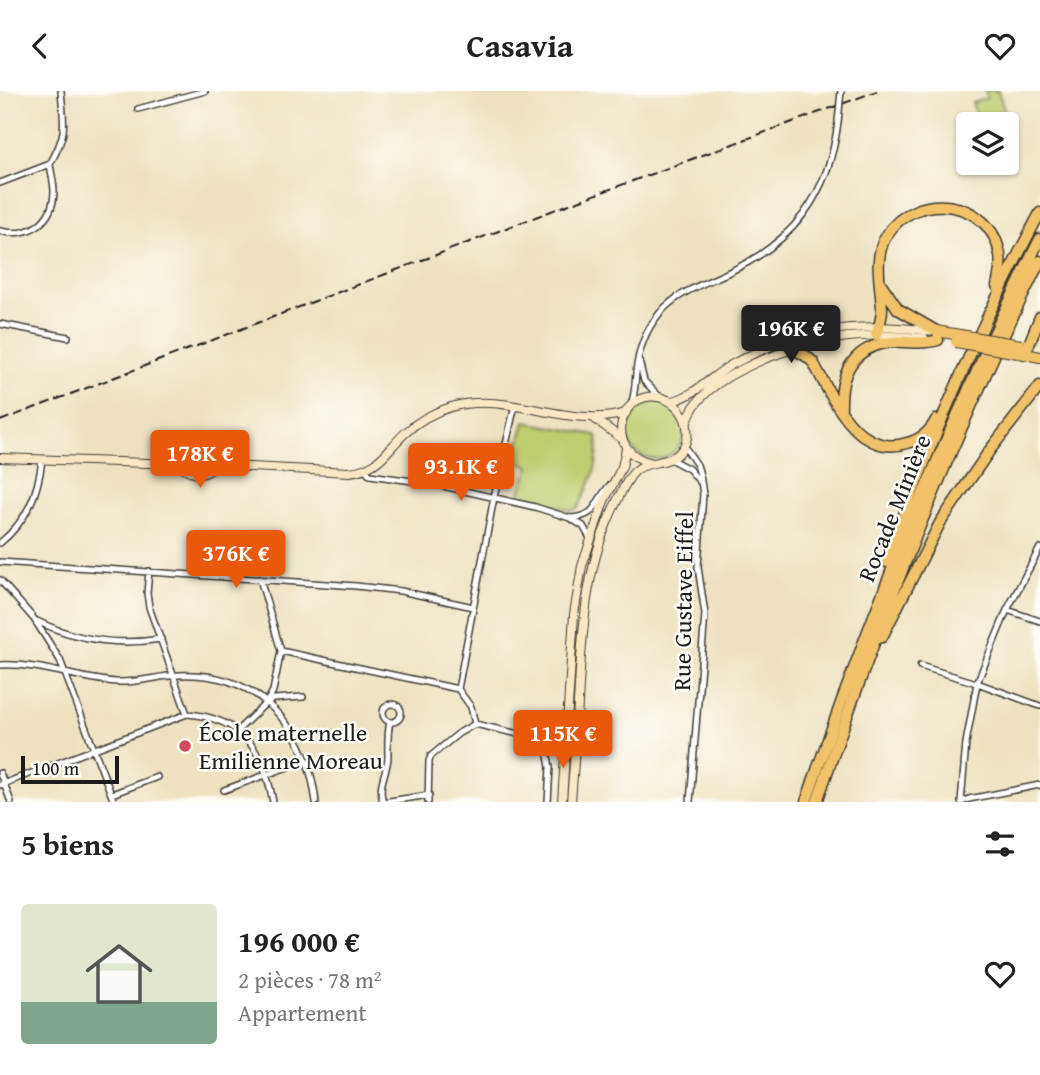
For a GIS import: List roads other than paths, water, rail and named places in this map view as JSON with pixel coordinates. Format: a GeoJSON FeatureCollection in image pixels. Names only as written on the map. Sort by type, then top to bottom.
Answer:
{"type":"FeatureCollection","features":[{"type":"Feature","properties":{"kind":"highway"},"geometry":{"type":"LineString","coordinates":[[878,330],[882,312],[878,261],[884,238],[899,220],[923,207],[939,204],[968,211],[979,218],[993,235],[1001,264],[995,299]]}},
{"type":"Feature","properties":{"kind":"highway"},"geometry":{"type":"LineString","coordinates":[[864,638],[911,496],[950,401],[995,299],[1040,213]]}},
{"type":"Feature","properties":{"kind":"highway","name":"Rocade Minière"},"geometry":{"type":"LineString","coordinates":[[806,802],[864,638],[938,455],[1040,239]]}},
{"type":"Feature","properties":{"kind":"highway","name":"Rocade Minière"},"geometry":{"type":"LineString","coordinates":[[817,802],[896,583],[948,458],[1040,261]]}},
{"type":"Feature","properties":{"kind":"highway"},"geometry":{"type":"LineString","coordinates":[[878,279],[898,309],[937,335],[1023,349],[1040,348]]}},
{"type":"Feature","properties":{"kind":"highway"},"geometry":{"type":"LineString","coordinates":[[1023,349],[1040,317]]}},
{"type":"Feature","properties":{"kind":"highway"},"geometry":{"type":"LineString","coordinates":[[841,409],[844,377],[857,357],[867,350],[891,342],[931,342],[937,335]]}},
{"type":"Feature","properties":{"kind":"highway"},"geometry":{"type":"LineString","coordinates":[[781,342],[813,362],[856,431],[875,444],[893,446],[912,442],[923,436],[933,427],[944,406],[950,401]]}},
{"type":"Feature","properties":{"kind":"highway"},"geometry":{"type":"LineString","coordinates":[[1023,349],[1040,357]]}},
{"type":"Feature","properties":{"kind":"highway"},"geometry":{"type":"LineString","coordinates":[[865,665],[873,659],[940,523],[990,450],[1039,388]]}},
{"type":"Feature","properties":{"kind":"main road"},"geometry":{"type":"LineString","coordinates":[[672,401],[686,396],[738,361],[781,342],[831,330],[878,330],[937,335]]}},
{"type":"Feature","properties":{"kind":"main road"},"geometry":{"type":"LineString","coordinates":[[687,422],[695,402],[717,385],[766,358],[794,348],[878,330]]}},
{"type":"Feature","properties":{"kind":"main road"},"geometry":{"type":"LineString","coordinates":[[572,802],[583,630],[595,559],[605,528],[625,484],[641,466],[670,459],[684,446],[688,431],[684,414],[672,401],[661,397],[642,399],[628,409],[592,418]]}},
{"type":"Feature","properties":{"kind":"main road"},"geometry":{"type":"LineString","coordinates":[[176,464],[202,455],[210,465],[350,472],[365,469],[379,462],[405,432],[437,412],[466,404],[515,405],[592,418],[607,425],[622,438]]}},
{"type":"Feature","properties":{"kind":"main road"},"geometry":{"type":"LineString","coordinates":[[628,409],[622,421],[622,438],[626,448],[642,461],[652,463]]}},
{"type":"Feature","properties":{"kind":"main road"},"geometry":{"type":"LineString","coordinates":[[562,802],[574,614],[582,566],[590,538],[622,467],[626,448]]}},
{"type":"Feature","properties":{"kind":"main road"},"geometry":{"type":"LineString","coordinates":[[190,470],[192,457]]}},
{"type":"Feature","properties":{"kind":"main road"},"geometry":{"type":"LineString","coordinates":[[0,458],[176,464],[198,475],[205,474],[210,465]]}},
{"type":"Feature","properties":{"kind":"street"},"geometry":{"type":"LineString","coordinates":[[0,183],[50,164],[63,142],[61,91]]}},
{"type":"Feature","properties":{"kind":"street"},"geometry":{"type":"LineString","coordinates":[[138,109],[205,91]]}},
{"type":"Feature","properties":{"kind":"street"},"geometry":{"type":"LineString","coordinates":[[628,409],[649,327],[667,305],[767,252],[793,229],[819,192],[833,153],[841,91]]}},
{"type":"Feature","properties":{"kind":"street"},"geometry":{"type":"LineString","coordinates":[[0,231],[13,234],[26,232],[40,223],[48,213],[54,189],[50,164]]}},
{"type":"Feature","properties":{"kind":"street"},"geometry":{"type":"LineString","coordinates":[[0,324],[68,337]]}},
{"type":"Feature","properties":{"kind":"street"},"geometry":{"type":"LineString","coordinates":[[639,361],[644,381],[661,397]]}},
{"type":"Feature","properties":{"kind":"street"},"geometry":{"type":"LineString","coordinates":[[458,689],[494,497],[515,405]]}},
{"type":"Feature","properties":{"kind":"street","name":"Rue Gustave Eiffel"},"geometry":{"type":"LineString","coordinates":[[684,446],[697,465],[701,484],[698,567],[705,614],[690,802]]}},
{"type":"Feature","properties":{"kind":"street","name":"Rue Gustave Eiffel"},"geometry":{"type":"LineString","coordinates":[[670,459],[689,469],[701,484]]}},
{"type":"Feature","properties":{"kind":"street"},"geometry":{"type":"LineString","coordinates":[[0,543],[20,524],[31,505],[42,460]]}},
{"type":"Feature","properties":{"kind":"street"},"geometry":{"type":"LineString","coordinates":[[365,469],[370,475],[434,484],[570,518],[583,526],[590,538]]}},
{"type":"Feature","properties":{"kind":"street"},"geometry":{"type":"LineString","coordinates":[[570,518],[585,517],[590,513],[604,491],[615,481]]}},
{"type":"Feature","properties":{"kind":"street"},"geometry":{"type":"LineString","coordinates":[[1040,548],[1007,610],[977,683],[966,743],[961,802],[1040,785]]}},
{"type":"Feature","properties":{"kind":"street"},"geometry":{"type":"LineString","coordinates":[[0,562],[401,591],[473,607]]}},
{"type":"Feature","properties":{"kind":"street"},"geometry":{"type":"LineString","coordinates":[[149,571],[148,600],[187,714]]}},
{"type":"Feature","properties":{"kind":"street"},"geometry":{"type":"LineString","coordinates":[[238,730],[267,702],[273,691],[281,651],[260,579]]}},
{"type":"Feature","properties":{"kind":"street"},"geometry":{"type":"LineString","coordinates":[[0,580],[34,619],[60,660],[114,802]]}},
{"type":"Feature","properties":{"kind":"street"},"geometry":{"type":"LineString","coordinates":[[1007,610],[1040,621]]}},
{"type":"Feature","properties":{"kind":"street"},"geometry":{"type":"LineString","coordinates":[[34,619],[84,639],[124,643],[161,639]]}},
{"type":"Feature","properties":{"kind":"street"},"geometry":{"type":"LineString","coordinates":[[281,651],[458,689],[471,707],[475,724]]}},
{"type":"Feature","properties":{"kind":"street"},"geometry":{"type":"LineString","coordinates":[[0,665],[28,666],[90,679],[121,682],[193,675],[223,680],[254,693],[267,702],[291,728],[307,760],[316,802]]}},
{"type":"Feature","properties":{"kind":"street"},"geometry":{"type":"LineString","coordinates":[[920,666],[1040,706]]}},
{"type":"Feature","properties":{"kind":"street"},"geometry":{"type":"LineString","coordinates":[[267,702],[303,697]]}},
{"type":"Feature","properties":{"kind":"street"},"geometry":{"type":"LineString","coordinates":[[2,784],[187,714],[200,715],[238,730],[249,741],[268,775],[273,802]]}},
{"type":"Feature","properties":{"kind":"street"},"geometry":{"type":"LineString","coordinates":[[390,722],[386,741],[388,760],[380,789],[383,802],[428,798],[431,756],[459,733],[475,724],[545,740],[550,767],[548,802]]}},
{"type":"Feature","properties":{"kind":"street"},"geometry":{"type":"LineString","coordinates":[[225,790],[307,760]]}},
{"type":"Feature","properties":{"kind":"street"},"geometry":{"type":"LineString","coordinates":[[0,773],[11,802]]}},
{"type":"Feature","properties":{"kind":"street"},"geometry":{"type":"LineString","coordinates":[[111,794],[157,777]]}},
{"type":"Feature","properties":{"kind":"railway"},"geometry":{"type":"LineString","coordinates":[[0,421],[567,205],[877,91]]}},
{"type":"Feature","properties":{"kind":"place","name":"École maternelle Emilienne Moreau"},"geometry":{"type":"Point","coordinates":[185,746]}}]}
